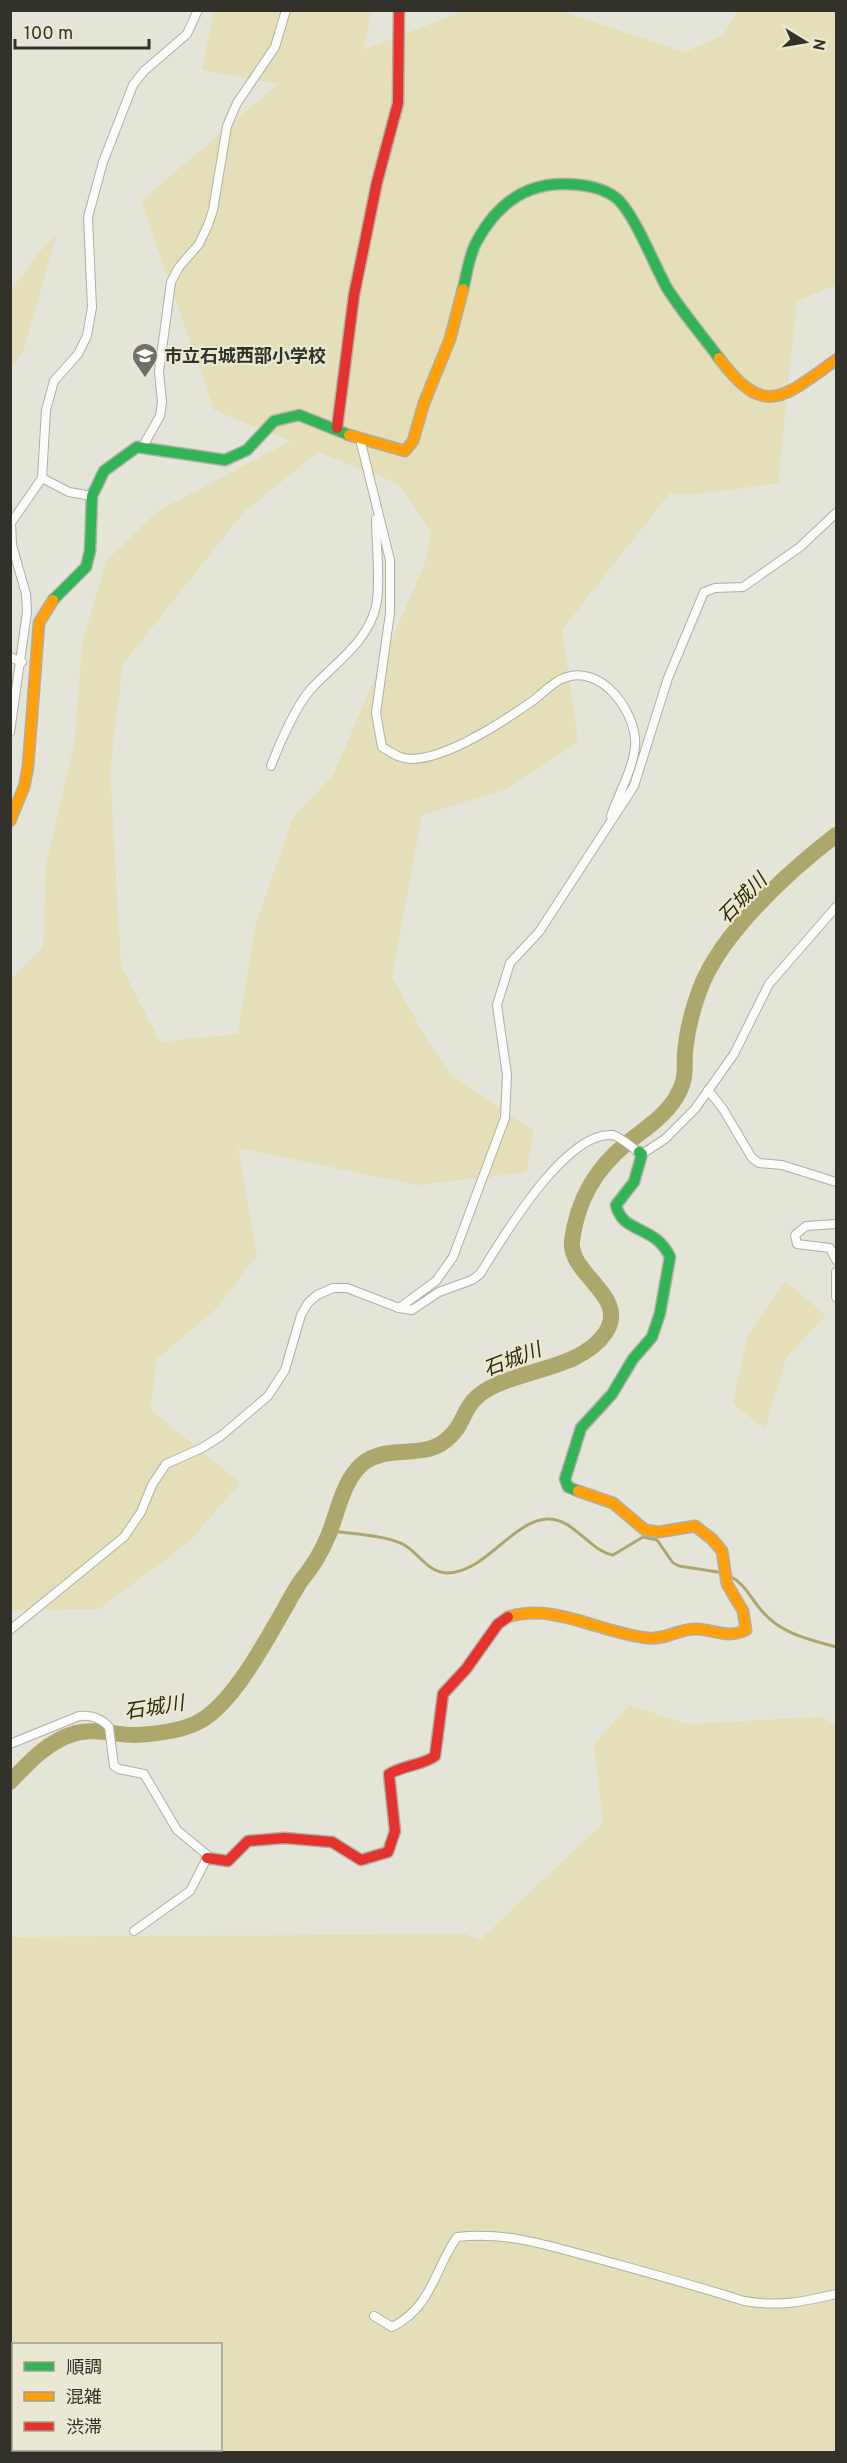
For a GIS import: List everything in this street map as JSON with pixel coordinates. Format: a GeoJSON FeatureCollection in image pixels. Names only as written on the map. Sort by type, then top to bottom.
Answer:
{"type":"FeatureCollection","features":[{"type":"Feature","properties":{"kind":"street"},"geometry":{"type":"LineString","coordinates":[[10,732],[22,662],[26,594],[10,532],[15,516],[42,478],[46,410],[54,381],[78,354],[87,336],[92,307],[87,237],[88,218],[103,162],[133,85],[144,71],[187,34],[198,10]]}},
{"type":"Feature","properties":{"kind":"street"},"geometry":{"type":"LineString","coordinates":[[143,446],[160,416],[162,402],[159,372],[171,282],[179,267],[199,244],[208,225],[213,210],[227,126],[237,103],[275,47],[286,10]]}},
{"type":"Feature","properties":{"kind":"street"},"geometry":{"type":"LineString","coordinates":[[337,428],[354,295],[377,182],[398,103],[399,10]]}},
{"type":"Feature","properties":{"kind":"street"},"geometry":{"type":"LineString","coordinates":[[10,821],[24,787],[28,767],[39,623],[48,605],[86,567],[90,551],[92,496],[104,471],[137,447],[143,446],[225,460],[238,458],[249,450],[265,426],[276,418],[299,415],[337,428],[360,439],[405,451],[413,441],[424,403],[450,339],[476,242],[502,205],[524,190],[546,184],[573,184],[597,188],[617,198],[634,224],[668,289],[736,381],[756,395],[775,398],[788,394],[837,360]]}},
{"type":"Feature","properties":{"kind":"street"},"geometry":{"type":"LineString","coordinates":[[360,439],[375,508],[390,560],[390,613],[376,713],[382,747],[396,757],[411,759],[431,756],[492,730],[564,677],[597,679],[607,687],[628,714],[635,732],[635,750],[606,829]]}},
{"type":"Feature","properties":{"kind":"street"},"geometry":{"type":"LineString","coordinates":[[42,478],[69,492],[92,496]]}},
{"type":"Feature","properties":{"kind":"street"},"geometry":{"type":"LineString","coordinates":[[271,766],[277,748],[310,690],[335,668],[366,630],[376,606],[375,508]]}},
{"type":"Feature","properties":{"kind":"street"},"geometry":{"type":"LineString","coordinates":[[399,1308],[436,1281],[453,1257],[505,1118],[507,1075],[497,1005],[510,963],[539,932],[634,786],[668,678],[704,592],[715,588],[743,587],[801,547],[837,513]]}},
{"type":"Feature","properties":{"kind":"street"},"geometry":{"type":"LineString","coordinates":[[10,657],[22,662]]}},
{"type":"Feature","properties":{"kind":"street"},"geometry":{"type":"LineString","coordinates":[[10,1744],[79,1716],[88,1715],[105,1722],[109,1727],[114,1766],[144,1774],[177,1830],[198,1846],[207,1858],[228,1861],[248,1841],[284,1838],[332,1842],[361,1860],[388,1852],[396,1837],[395,1812],[388,1787],[389,1774],[403,1765],[428,1762],[435,1756],[443,1694],[455,1684],[496,1626],[508,1616],[537,1613],[555,1615],[611,1633],[640,1638],[662,1638],[698,1629],[735,1636],[746,1630],[747,1622],[744,1611],[728,1587],[723,1571],[725,1557],[714,1540],[695,1526],[656,1532],[641,1528],[620,1506],[602,1497],[575,1491],[568,1487],[565,1479],[581,1428],[616,1389],[633,1359],[652,1337],[660,1313],[670,1257],[657,1238],[623,1220],[617,1212],[616,1205],[634,1182],[640,1153],[665,1138],[708,1090],[734,1054],[769,984],[837,907]]}},
{"type":"Feature","properties":{"kind":"street"},"geometry":{"type":"LineString","coordinates":[[708,1090],[723,1109],[752,1158],[759,1163],[782,1165],[837,1182]]}},
{"type":"Feature","properties":{"kind":"street"},"geometry":{"type":"LineString","coordinates":[[10,1630],[124,1537],[141,1512],[156,1477],[166,1464],[202,1448],[221,1436],[268,1396],[285,1370],[301,1315],[316,1296],[333,1288],[347,1288],[399,1308],[412,1310],[439,1292],[472,1280],[480,1274],[518,1213],[560,1165],[593,1138],[614,1135],[640,1153]]}},
{"type":"Feature","properties":{"kind":"street"},"geometry":{"type":"LineString","coordinates":[[837,1224],[806,1226],[795,1235],[797,1244],[830,1248],[837,1260]]}},
{"type":"Feature","properties":{"kind":"street"},"geometry":{"type":"LineString","coordinates":[[837,1272],[837,1297]]}},
{"type":"Feature","properties":{"kind":"street"},"geometry":{"type":"LineString","coordinates":[[134,1930],[190,1891],[207,1858]]}},
{"type":"Feature","properties":{"kind":"street"},"geometry":{"type":"LineString","coordinates":[[374,2316],[392,2327],[414,2313],[424,2303],[447,2252],[457,2237],[468,2235],[506,2236],[563,2247],[744,2301],[771,2305],[793,2304],[837,2294]]}},
{"type":"Feature","properties":{"kind":"shaded area"},"geometry":{"type":"Polygon","coordinates":[[[214,11],[372,11],[363,50],[464,11],[560,11],[684,52],[723,36],[737,11],[836,11],[836,285],[797,301],[778,483],[697,494],[669,494],[562,630],[578,742],[507,789],[422,815],[392,977],[427,1040],[449,1073],[534,1131],[526,1172],[418,1185],[238,1148],[257,1255],[217,1308],[157,1359],[150,1409],[240,1483],[189,1542],[99,1609],[11,1610],[11,979],[43,948],[46,865],[74,745],[83,638],[107,560],[158,511],[291,441],[214,410],[141,201],[278,84],[202,70],[214,11]],[[318,452],[244,512],[123,664],[110,769],[121,966],[160,1042],[238,1034],[255,927],[292,819],[333,775],[425,563],[431,532],[399,484],[318,452]]]}},
{"type":"Feature","properties":{"kind":"shaded area"},"geometry":{"type":"Polygon","coordinates":[[[57,233],[23,352],[11,368],[11,291],[34,258],[57,233]]]}},
{"type":"Feature","properties":{"kind":"shaded area"},"geometry":{"type":"Polygon","coordinates":[[[785,1282],[826,1315],[786,1358],[765,1429],[733,1404],[748,1334],[785,1282]]]}},
{"type":"Feature","properties":{"kind":"shaded area"},"geometry":{"type":"Polygon","coordinates":[[[629,1705],[687,1724],[822,1717],[836,1725],[836,2452],[11,2452],[11,1937],[465,1934],[480,1940],[603,1823],[594,1744],[629,1705]]]}},
{"type":"Feature","properties":{"kind":"waterway","name":"石城川"},"geometry":{"type":"LineString","coordinates":[[10,1782],[48,1746],[76,1733],[91,1731],[128,1735],[152,1734],[178,1729],[202,1720],[230,1694],[256,1657],[300,1582],[320,1553],[350,1479],[362,1464],[383,1454],[436,1447],[453,1434],[470,1405],[484,1392],[496,1385],[570,1359],[584,1352],[606,1332],[611,1319],[610,1307],[573,1253],[574,1227],[589,1187],[605,1164],[665,1112],[680,1091],[684,1077],[687,1037],[696,1002],[710,968],[724,946],[740,925],[778,885],[836,835]]}},
{"type":"Feature","properties":{"kind":"waterway"},"geometry":{"type":"LineString","coordinates":[[330,1531],[370,1536],[399,1543],[406,1546],[430,1567],[447,1573],[461,1571],[474,1565],[522,1528],[534,1522],[547,1519],[557,1520],[596,1547],[613,1555],[643,1537],[657,1540],[673,1563],[679,1566],[724,1573]]}},
{"type":"Feature","properties":{"kind":"waterway"},"geometry":{"type":"LineString","coordinates":[[730,1576],[744,1587],[761,1610],[777,1625],[836,1647]]}},
{"type":"Feature","properties":{"kind":"traffic: fast"},"geometry":{"type":"LineString","coordinates":[[463,289],[474,246],[493,217],[512,199],[535,188],[549,185],[563,184],[597,188],[615,197],[622,204],[636,226],[667,288],[719,358]]}},
{"type":"Feature","properties":{"kind":"traffic: fast"},"geometry":{"type":"LineString","coordinates":[[53,600],[86,567],[90,551],[92,496],[104,471],[137,447],[225,460],[247,450],[274,421],[299,415],[349,435]]}},
{"type":"Feature","properties":{"kind":"traffic: fast"},"geometry":{"type":"LineString","coordinates":[[578,1491],[568,1487],[565,1479],[581,1428],[612,1394],[633,1359],[652,1337],[660,1313],[670,1257],[656,1239],[625,1221],[616,1205],[634,1182],[642,1154],[639,1152]]}},
{"type":"Feature","properties":{"kind":"traffic: slow"},"geometry":{"type":"LineString","coordinates":[[349,435],[405,451],[413,441],[424,403],[450,339],[463,289]]}},
{"type":"Feature","properties":{"kind":"traffic: slow"},"geometry":{"type":"LineString","coordinates":[[719,358],[749,390],[762,396],[775,396],[788,392],[836,360]]}},
{"type":"Feature","properties":{"kind":"traffic: slow"},"geometry":{"type":"LineString","coordinates":[[10,821],[24,787],[28,767],[39,623],[53,600]]}},
{"type":"Feature","properties":{"kind":"traffic: slow"},"geometry":{"type":"LineString","coordinates":[[508,1617],[525,1613],[543,1613],[648,1638],[691,1629],[727,1634],[746,1630],[743,1611],[727,1584],[722,1551],[712,1539],[695,1526],[659,1532],[645,1530],[613,1503],[578,1491]]}},
{"type":"Feature","properties":{"kind":"traffic: jam"},"geometry":{"type":"LineString","coordinates":[[337,428],[354,295],[377,182],[398,103],[399,10]]}},
{"type":"Feature","properties":{"kind":"traffic: jam"},"geometry":{"type":"LineString","coordinates":[[207,1858],[228,1861],[248,1841],[284,1838],[332,1842],[361,1860],[388,1852],[395,1831],[389,1774],[435,1756],[443,1694],[466,1669],[498,1624],[508,1617]]}},
{"type":"Feature","properties":{"kind":"place","name":"市立石城西部小学校"},"geometry":{"type":"Point","coordinates":[145,379]}}]}
